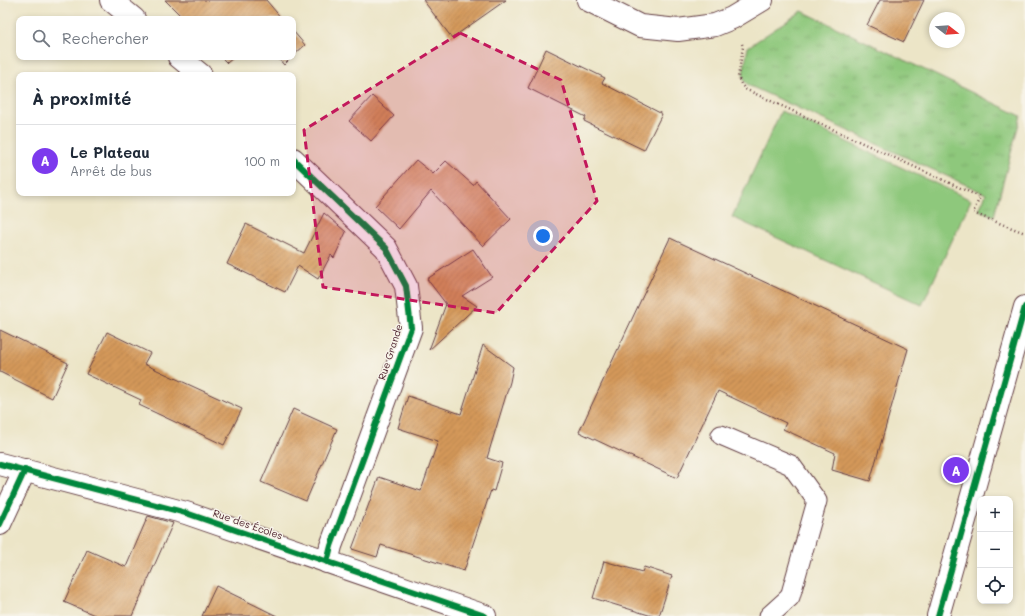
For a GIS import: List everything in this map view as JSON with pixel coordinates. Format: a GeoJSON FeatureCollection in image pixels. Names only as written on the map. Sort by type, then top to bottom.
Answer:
{"type":"FeatureCollection","features":[{"type":"Feature","properties":{"kind":"street"},"geometry":{"type":"LineString","coordinates":[[111,0],[130,16]]}},
{"type":"Feature","properties":{"kind":"street"},"geometry":{"type":"LineString","coordinates":[[588,0],[640,26],[678,30],[715,25],[732,18],[762,0]]}},
{"type":"Feature","properties":{"kind":"street"},"geometry":{"type":"LineString","coordinates":[[183,60],[197,72]]}},
{"type":"Feature","properties":{"kind":"street","name":"Rue Grande"},"geometry":{"type":"LineString","coordinates":[[296,162],[386,248],[406,286],[411,328],[327,562]]}},
{"type":"Feature","properties":{"kind":"street"},"geometry":{"type":"LineString","coordinates":[[938,616],[1025,307]]}},
{"type":"Feature","properties":{"kind":"street","name":"Rue des Écoles"},"geometry":{"type":"LineString","coordinates":[[0,464],[186,512],[485,616]]}},
{"type":"Feature","properties":{"kind":"street"},"geometry":{"type":"LineString","coordinates":[[0,524],[25,470]]}},
{"type":"Feature","properties":{"kind":"lane"},"geometry":{"type":"LineString","coordinates":[[721,435],[791,465],[817,501],[790,597],[769,616]]}},
{"type":"Feature","properties":{"kind":"path"},"geometry":{"type":"LineString","coordinates":[[732,18],[743,47],[738,77],[745,89],[980,197],[973,213],[1025,233]]}},
{"type":"Feature","properties":{"kind":"highlighted area"},"geometry":{"type":"Polygon","coordinates":[[[460,33],[561,80],[597,201],[496,313],[323,287],[304,130],[460,33]]]}},
{"type":"Feature","properties":{"kind":"green space"},"geometry":{"type":"Polygon","coordinates":[[[802,11],[1021,116],[994,216],[979,210],[986,194],[750,86],[745,82],[743,74],[748,47],[802,11]]]}},
{"type":"Feature","properties":{"kind":"green space"},"geometry":{"type":"Polygon","coordinates":[[[781,111],[971,200],[922,305],[732,217],[781,111]]]}},
{"type":"Feature","properties":{"kind":"building"},"geometry":{"type":"Polygon","coordinates":[[[165,0],[266,0],[279,16],[181,16],[165,0]]]}},
{"type":"Feature","properties":{"kind":"building"},"geometry":{"type":"Polygon","coordinates":[[[423,0],[506,0],[452,38],[423,0]]]}},
{"type":"Feature","properties":{"kind":"building"},"geometry":{"type":"Polygon","coordinates":[[[880,0],[924,0],[904,42],[867,25],[880,0]]]}},
{"type":"Feature","properties":{"kind":"building"},"geometry":{"type":"Polygon","coordinates":[[[296,34],[305,45],[296,53],[296,34]]]}},
{"type":"Feature","properties":{"kind":"building"},"geometry":{"type":"Polygon","coordinates":[[[546,49],[605,78],[602,83],[662,114],[644,150],[584,121],[586,117],[528,88],[546,49]]]}},
{"type":"Feature","properties":{"kind":"building"},"geometry":{"type":"Polygon","coordinates":[[[280,60],[289,60],[284,65],[280,60]]]}},
{"type":"Feature","properties":{"kind":"building"},"geometry":{"type":"Polygon","coordinates":[[[372,96],[394,116],[371,141],[349,121],[372,96]]]}},
{"type":"Feature","properties":{"kind":"building"},"geometry":{"type":"Polygon","coordinates":[[[416,160],[433,174],[446,161],[473,185],[476,181],[511,219],[483,246],[431,191],[399,229],[375,206],[416,160]]]}},
{"type":"Feature","properties":{"kind":"building"},"geometry":{"type":"Polygon","coordinates":[[[324,213],[346,232],[334,258],[331,255],[318,279],[298,266],[285,292],[227,264],[246,224],[304,253],[324,213]]]}},
{"type":"Feature","properties":{"kind":"building"},"geometry":{"type":"Polygon","coordinates":[[[670,238],[908,349],[870,481],[832,470],[835,453],[783,429],[786,423],[718,391],[677,478],[579,432],[670,238]]]}},
{"type":"Feature","properties":{"kind":"building"},"geometry":{"type":"Polygon","coordinates":[[[473,249],[492,277],[462,296],[477,306],[429,350],[446,304],[427,279],[473,249]]]}},
{"type":"Feature","properties":{"kind":"building"},"geometry":{"type":"Polygon","coordinates":[[[0,330],[68,363],[52,398],[0,372],[0,330]]]}},
{"type":"Feature","properties":{"kind":"building"},"geometry":{"type":"Polygon","coordinates":[[[107,332],[150,353],[144,364],[242,409],[224,445],[139,405],[141,400],[86,374],[107,332]]]}},
{"type":"Feature","properties":{"kind":"building"},"geometry":{"type":"Polygon","coordinates":[[[483,345],[513,367],[510,382],[487,458],[502,463],[494,491],[491,490],[464,571],[381,545],[377,557],[352,549],[379,477],[421,491],[438,441],[398,428],[408,396],[461,414],[483,345]]]}},
{"type":"Feature","properties":{"kind":"building"},"geometry":{"type":"Polygon","coordinates":[[[293,409],[337,429],[306,501],[261,482],[293,409]]]}},
{"type":"Feature","properties":{"kind":"building"},"geometry":{"type":"Polygon","coordinates":[[[148,516],[173,523],[132,616],[97,616],[64,602],[87,550],[126,567],[148,516]]]}},
{"type":"Feature","properties":{"kind":"building"},"geometry":{"type":"Polygon","coordinates":[[[604,561],[642,572],[644,567],[672,576],[659,616],[652,616],[593,598],[604,561]]]}},
{"type":"Feature","properties":{"kind":"building"},"geometry":{"type":"Polygon","coordinates":[[[216,586],[277,616],[202,616],[216,586]]]}},
{"type":"Feature","properties":{"kind":"cycle path"},"geometry":{"type":"LineString","coordinates":[[296,162],[386,248],[406,286],[411,328],[331,546],[327,562]]}},
{"type":"Feature","properties":{"kind":"cycle path"},"geometry":{"type":"LineString","coordinates":[[938,616],[1025,307]]}},
{"type":"Feature","properties":{"kind":"cycle path"},"geometry":{"type":"LineString","coordinates":[[0,464],[186,513],[485,616]]}},
{"type":"Feature","properties":{"kind":"cycle path"},"geometry":{"type":"LineString","coordinates":[[0,524],[25,470]]}},
{"type":"Feature","properties":{"kind":"place","name":"Le Plateau"},"geometry":{"type":"Point","coordinates":[956,470]}}]}
